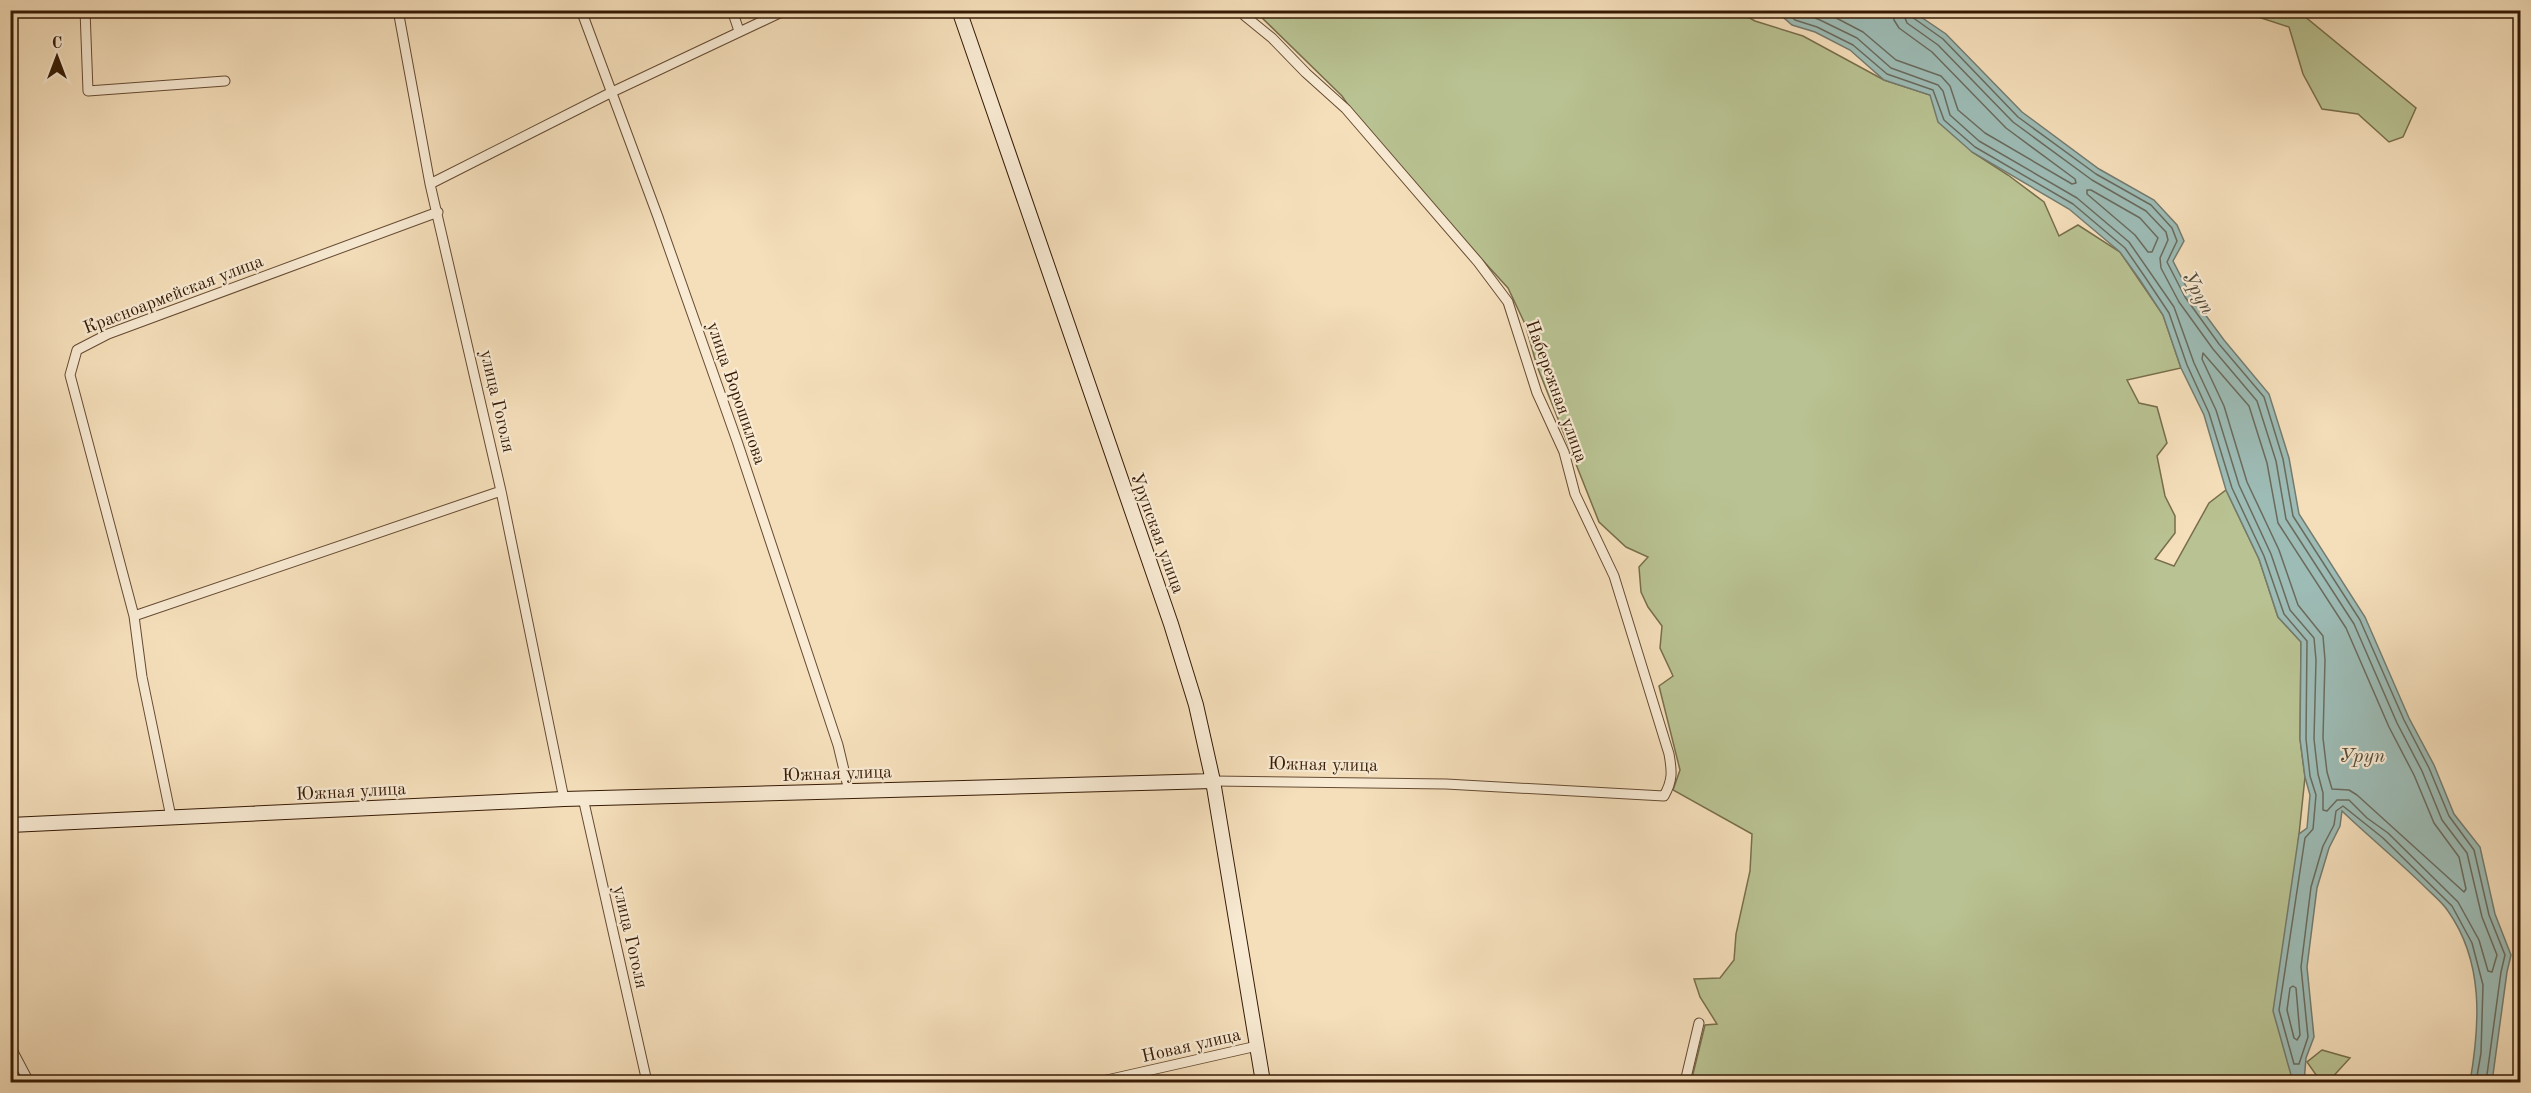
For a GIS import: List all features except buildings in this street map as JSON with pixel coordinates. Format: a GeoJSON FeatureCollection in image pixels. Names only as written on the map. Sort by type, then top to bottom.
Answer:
{"type":"FeatureCollection","features":[{"type":"Feature","properties":{"kind":"street"},"geometry":{"type":"LineString","coordinates":[[85,10],[88,91],[225,81]]}},
{"type":"Feature","properties":{"kind":"street","name":"улица Гоголя"},"geometry":{"type":"LineString","coordinates":[[398,10],[430,184],[501,490],[564,799]]}},
{"type":"Feature","properties":{"kind":"street","name":"улица Ворошилова"},"geometry":{"type":"LineString","coordinates":[[581,10],[658,217],[737,441],[838,745],[849,791]]}},
{"type":"Feature","properties":{"kind":"street"},"geometry":{"type":"LineString","coordinates":[[732,10],[739,31]]}},
{"type":"Feature","properties":{"kind":"street"},"geometry":{"type":"LineString","coordinates":[[430,184],[610,93],[786,10]]}},
{"type":"Feature","properties":{"kind":"street","name":"Урупская улица"},"geometry":{"type":"LineString","coordinates":[[959,10],[1171,624],[1196,705],[1213,781],[1263,1083]]}},
{"type":"Feature","properties":{"kind":"street","name":"Набережная улица"},"geometry":{"type":"LineString","coordinates":[[1243,10],[1245,16],[1272,38],[1346,109],[1478,262],[1508,302],[1537,393],[1564,452],[1575,494],[1614,576],[1669,754],[1673,773],[1664,796]]}},
{"type":"Feature","properties":{"kind":"street","name":"Красноармейская улица"},"geometry":{"type":"LineString","coordinates":[[171,817],[142,677],[134,616],[70,375],[77,350],[108,334],[438,212]]}},
{"type":"Feature","properties":{"kind":"street"},"geometry":{"type":"LineString","coordinates":[[134,616],[501,490]]}},
{"type":"Feature","properties":{"kind":"street","name":"Южная улица"},"geometry":{"type":"LineString","coordinates":[[10,825],[583,798],[1213,781],[1446,784],[1664,796]]}},
{"type":"Feature","properties":{"kind":"street","name":"улица Гоголя"},"geometry":{"type":"LineString","coordinates":[[583,798],[647,1083]]}},
{"type":"Feature","properties":{"kind":"street"},"geometry":{"type":"LineString","coordinates":[[1685,1083],[1699,1023]]}},
{"type":"Feature","properties":{"kind":"street"},"geometry":{"type":"LineString","coordinates":[[10,1046],[29,1083]]}},
{"type":"Feature","properties":{"kind":"street","name":"Новая улица"},"geometry":{"type":"LineString","coordinates":[[1098,1083],[1257,1046]]}},
{"type":"Feature","properties":{"kind":"green space"},"geometry":{"type":"Polygon","coordinates":[[[1255,11],[1737,11],[1755,21],[1803,36],[1884,80],[1930,95],[1972,152],[2044,202],[2059,236],[2078,225],[2120,252],[2163,315],[2181,368],[2127,380],[2139,403],[2157,407],[2167,443],[2157,456],[2165,496],[2175,516],[2175,533],[2155,559],[2174,566],[2209,503],[2226,490],[2259,559],[2278,617],[2301,642],[2300,739],[2305,777],[2298,844],[2293,1082],[1691,1082],[1705,1025],[1717,1024],[1700,997],[1694,979],[1720,978],[1734,960],[1736,934],[1750,871],[1752,834],[1673,790],[1680,770],[1659,686],[1673,676],[1660,648],[1662,626],[1648,607],[1641,592],[1639,567],[1648,557],[1626,547],[1599,522],[1537,366],[1525,324],[1508,288],[1370,137],[1342,96],[1255,11]]]}},
{"type":"Feature","properties":{"kind":"green space"},"geometry":{"type":"Polygon","coordinates":[[[2227,11],[2298,11],[2416,108],[2403,137],[2389,142],[2358,114],[2322,109],[2303,74],[2289,27],[2249,14],[2227,11]]]}},
{"type":"Feature","properties":{"kind":"green space"},"geometry":{"type":"Polygon","coordinates":[[[2322,1050],[2350,1058],[2328,1082],[2321,1082],[2307,1062],[2322,1050]]]}},
{"type":"Feature","properties":{"kind":"water","name":"Уруп"},"geometry":{"type":"Polygon","coordinates":[[[1776,11],[1912,11],[1946,34],[2022,112],[2099,169],[2154,200],[2177,225],[2184,241],[2173,261],[2190,294],[2224,340],[2269,394],[2289,458],[2299,514],[2365,617],[2409,718],[2434,765],[2454,814],[2480,847],[2495,914],[2511,955],[2492,1082],[2470,1082],[2476,1038],[2476,994],[2468,951],[2460,931],[2440,902],[2342,811],[2340,826],[2329,848],[2317,888],[2307,967],[2314,1037],[2306,1058],[2304,1082],[2293,1082],[2273,1011],[2299,834],[2307,828],[2310,795],[2300,739],[2301,642],[2278,617],[2259,559],[2226,490],[2204,415],[2181,368],[2163,315],[2120,252],[2069,209],[1972,152],[1938,122],[1930,95],[1884,80],[1850,50],[1815,32],[1792,25],[1776,11]]]}}]}
